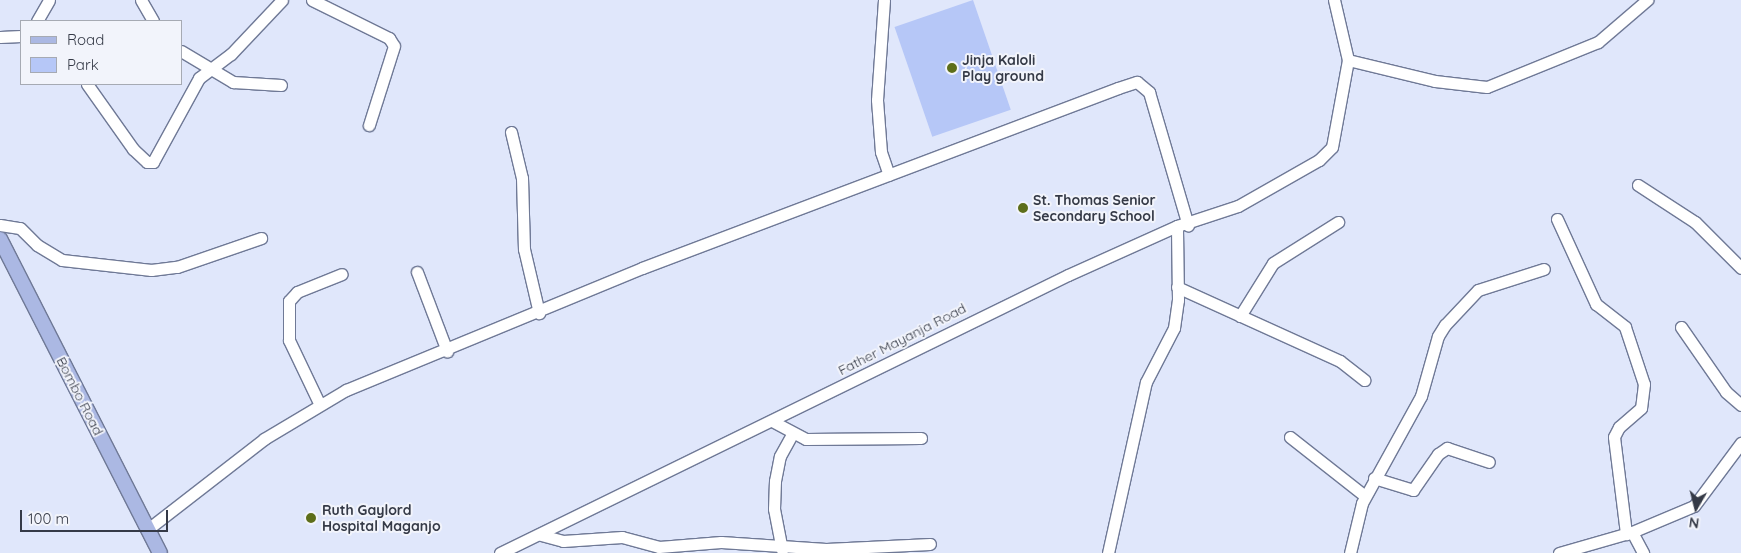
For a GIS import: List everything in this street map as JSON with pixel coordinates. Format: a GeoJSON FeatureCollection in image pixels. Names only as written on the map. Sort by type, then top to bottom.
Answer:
{"type":"FeatureCollection","features":[{"type":"Feature","properties":{"kind":"main road","name":"Bombo Road"},"geometry":{"type":"LineString","coordinates":[[0,239],[160,553]]}},
{"type":"Feature","properties":{"kind":"street"},"geometry":{"type":"LineString","coordinates":[[38,20],[49,0]]}},
{"type":"Feature","properties":{"kind":"street"},"geometry":{"type":"LineString","coordinates":[[141,0],[152,20]]}},
{"type":"Feature","properties":{"kind":"street"},"geometry":{"type":"LineString","coordinates":[[88,85],[133,149],[151,163],[167,144],[194,84],[210,69],[231,54],[282,0]]}},
{"type":"Feature","properties":{"kind":"street"},"geometry":{"type":"LineString","coordinates":[[312,0],[390,38],[394,46],[369,125]]}},
{"type":"Feature","properties":{"kind":"street"},"geometry":{"type":"LineString","coordinates":[[884,0],[877,100],[881,152],[889,175]]}},
{"type":"Feature","properties":{"kind":"street"},"geometry":{"type":"LineString","coordinates":[[1334,0],[1348,60],[1435,81],[1487,87],[1598,42],[1647,0]]}},
{"type":"Feature","properties":{"kind":"street"},"geometry":{"type":"LineString","coordinates":[[0,37],[20,36]]}},
{"type":"Feature","properties":{"kind":"street"},"geometry":{"type":"LineString","coordinates":[[182,52],[233,82],[281,85]]}},
{"type":"Feature","properties":{"kind":"street","name":"Father Mayanja Road"},"geometry":{"type":"LineString","coordinates":[[500,553],[541,535],[1068,274],[1183,225],[1238,206],[1326,155],[1335,135],[1348,60]]}},
{"type":"Feature","properties":{"kind":"street"},"geometry":{"type":"LineString","coordinates":[[148,529],[264,439],[320,403],[642,268],[1137,82],[1144,85],[1165,141],[1183,225],[1174,328],[1146,382],[1108,553]]}},
{"type":"Feature","properties":{"kind":"street"},"geometry":{"type":"LineString","coordinates":[[511,132],[522,178],[524,249],[538,313]]}},
{"type":"Feature","properties":{"kind":"street"},"geometry":{"type":"LineString","coordinates":[[1638,185],[1695,222],[1741,268]]}},
{"type":"Feature","properties":{"kind":"street"},"geometry":{"type":"LineString","coordinates":[[1558,219],[1596,304],[1625,327],[1644,384],[1641,408],[1620,427],[1614,437],[1629,533],[1643,553]]}},
{"type":"Feature","properties":{"kind":"street"},"geometry":{"type":"LineString","coordinates":[[1240,316],[1273,263],[1338,222]]}},
{"type":"Feature","properties":{"kind":"street"},"geometry":{"type":"LineString","coordinates":[[0,225],[20,228],[37,246],[62,260],[151,270],[192,263],[261,238]]}},
{"type":"Feature","properties":{"kind":"street"},"geometry":{"type":"LineString","coordinates":[[1350,553],[1365,496],[1421,396],[1438,336],[1454,312],[1478,290],[1544,269]]}},
{"type":"Feature","properties":{"kind":"street"},"geometry":{"type":"LineString","coordinates":[[417,272],[447,350]]}},
{"type":"Feature","properties":{"kind":"street"},"geometry":{"type":"LineString","coordinates":[[320,403],[293,352],[289,301],[297,292],[342,274]]}},
{"type":"Feature","properties":{"kind":"street"},"geometry":{"type":"LineString","coordinates":[[1177,287],[1340,361],[1364,380]]}},
{"type":"Feature","properties":{"kind":"street"},"geometry":{"type":"LineString","coordinates":[[1681,327],[1706,365],[1741,405]]}},
{"type":"Feature","properties":{"kind":"street"},"geometry":{"type":"LineString","coordinates":[[772,421],[792,434],[806,439],[921,438]]}},
{"type":"Feature","properties":{"kind":"street"},"geometry":{"type":"LineString","coordinates":[[782,549],[774,509],[775,481],[780,456],[792,434]]}},
{"type":"Feature","properties":{"kind":"street"},"geometry":{"type":"LineString","coordinates":[[1290,437],[1365,496]]}},
{"type":"Feature","properties":{"kind":"street"},"geometry":{"type":"LineString","coordinates":[[1559,553],[1629,533],[1694,506],[1741,443]]}},
{"type":"Feature","properties":{"kind":"street"},"geometry":{"type":"LineString","coordinates":[[1374,478],[1413,490],[1438,454],[1448,448],[1489,462]]}},
{"type":"Feature","properties":{"kind":"street"},"geometry":{"type":"LineString","coordinates":[[541,535],[563,541],[622,537],[659,547],[721,542],[782,549],[930,544]]}},
{"type":"Feature","properties":{"kind":"green space","name":"Jinja Kaloli Play ground"},"geometry":{"type":"Polygon","coordinates":[[[973,0],[1011,110],[932,137],[895,27],[973,0]]]}},
{"type":"Feature","properties":{"kind":"place","name":"Jinja Kaloli Play ground"},"geometry":{"type":"Point","coordinates":[952,68]}},
{"type":"Feature","properties":{"kind":"place","name":"St. Thomas Senior Secondary School"},"geometry":{"type":"Point","coordinates":[1023,208]}},
{"type":"Feature","properties":{"kind":"place","name":"Ruth Gaylord Hospital Maganjo"},"geometry":{"type":"Point","coordinates":[311,518]}}]}
